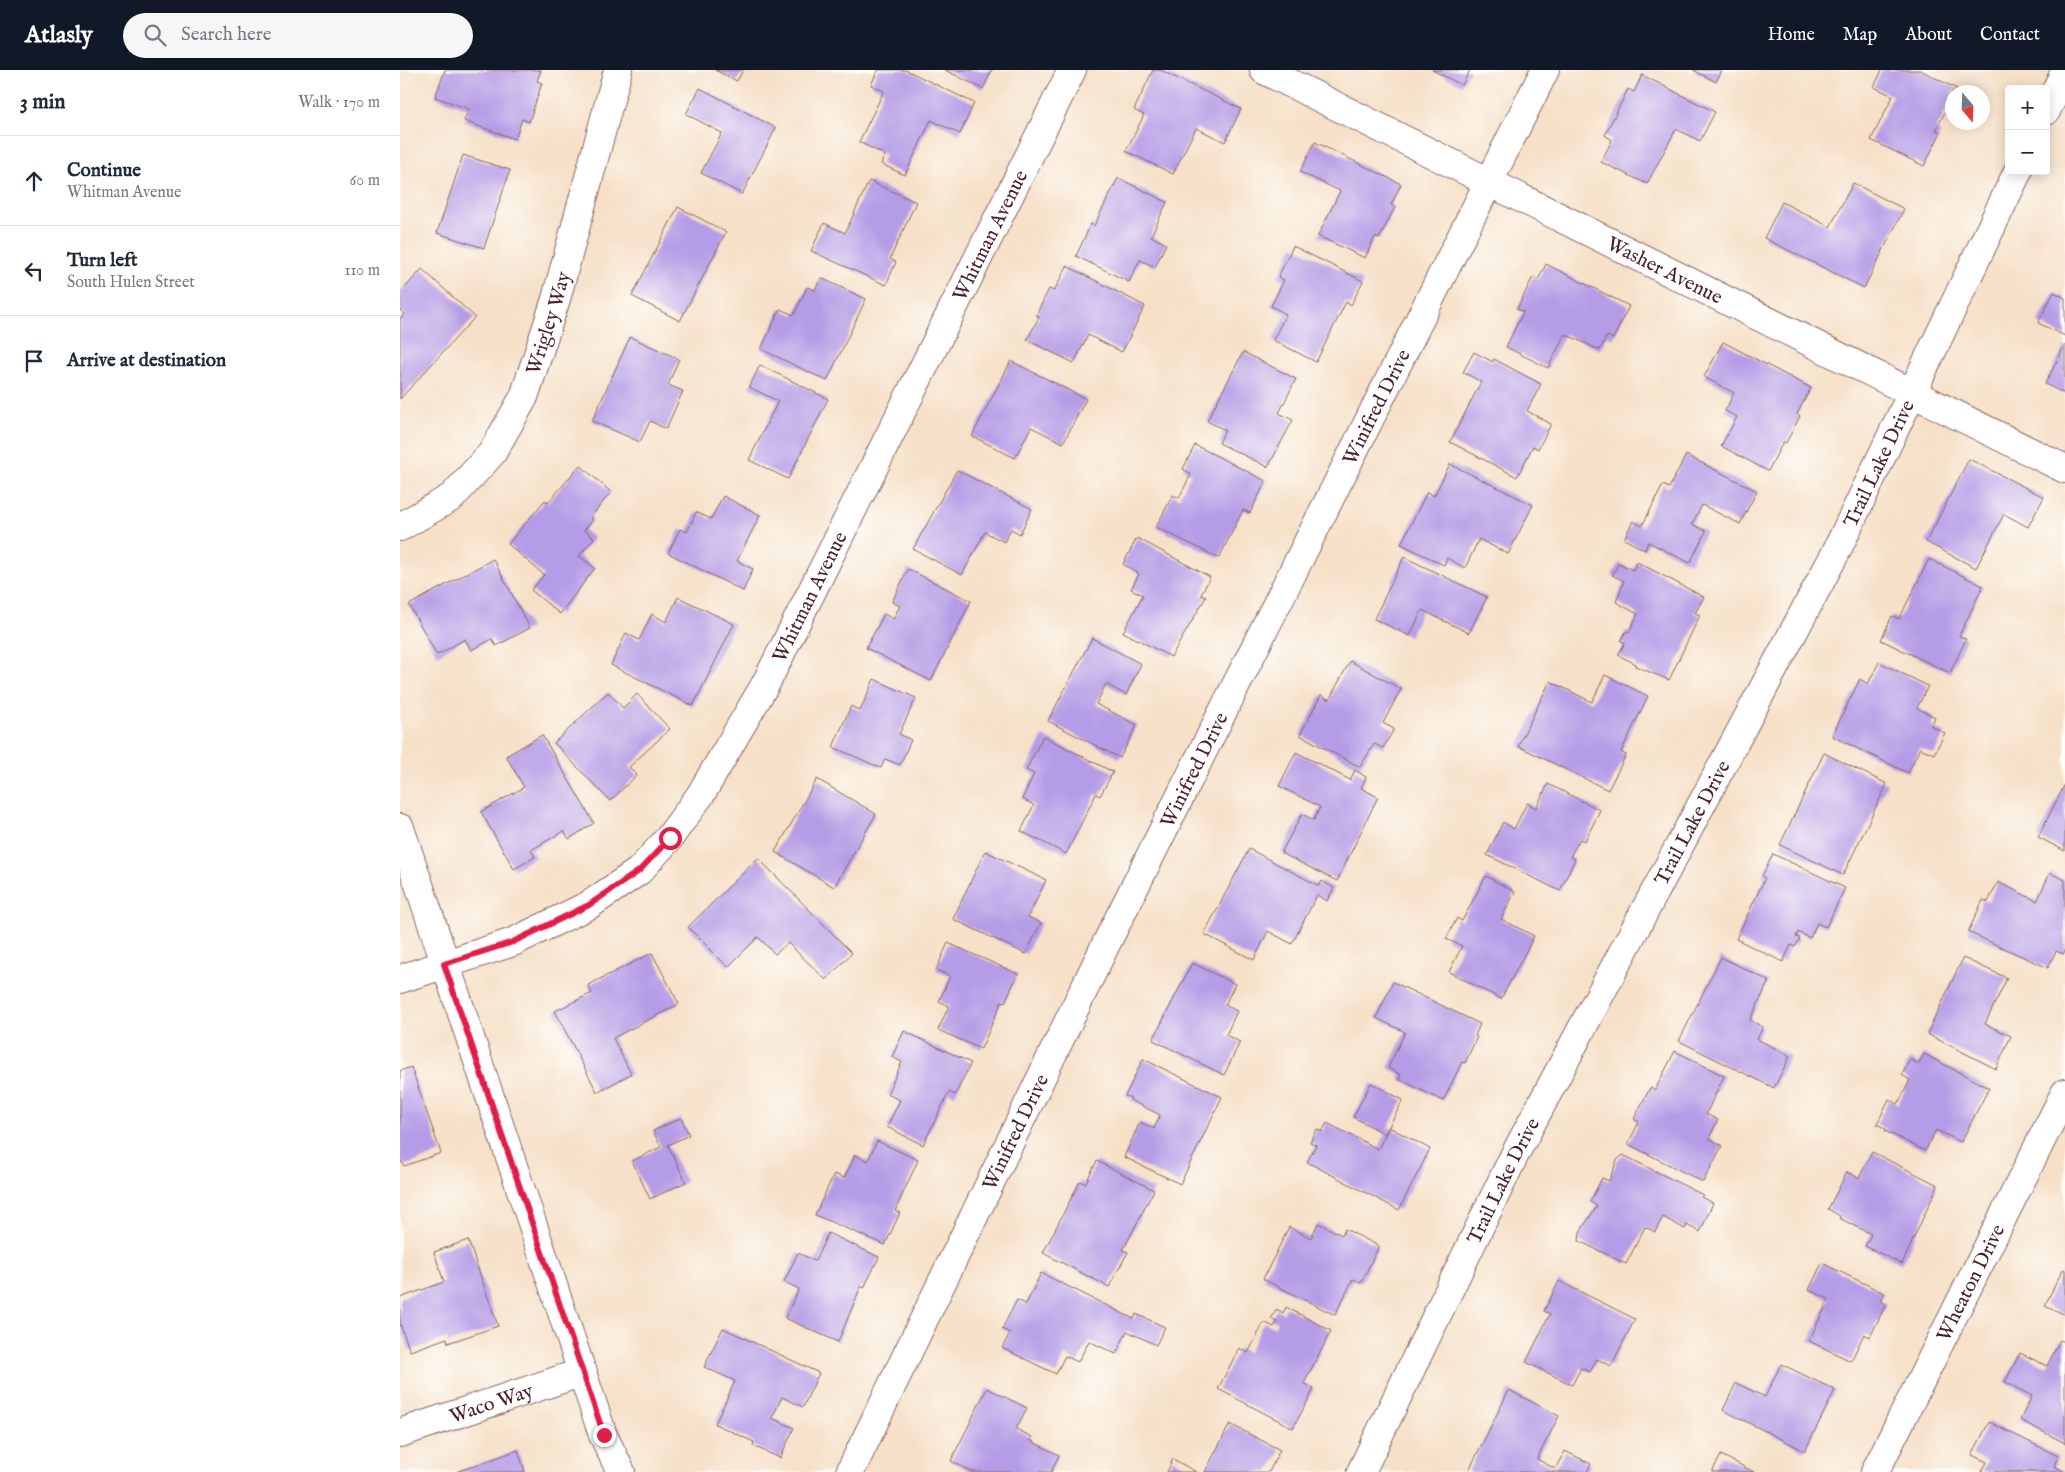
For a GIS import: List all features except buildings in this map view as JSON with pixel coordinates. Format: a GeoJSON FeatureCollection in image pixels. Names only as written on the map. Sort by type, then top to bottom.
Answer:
{"type":"FeatureCollection","features":[{"type":"Feature","properties":{"kind":"street","name":"Wrigley Way"},"geometry":{"type":"LineString","coordinates":[[400,527],[452,497],[492,453],[524,398],[556,299],[618,70]]}},
{"type":"Feature","properties":{"kind":"street","name":"Whitman Avenue"},"geometry":{"type":"LineString","coordinates":[[400,980],[513,942],[589,905],[639,871],[670,838],[701,794],[766,683],[1072,70]]}},
{"type":"Feature","properties":{"kind":"street","name":"Washer Avenue"},"geometry":{"type":"LineString","coordinates":[[1264,70],[2065,469]]}},
{"type":"Feature","properties":{"kind":"street","name":"Winifred Drive"},"geometry":{"type":"LineString","coordinates":[[850,1472],[1105,946],[1545,70]]}},
{"type":"Feature","properties":{"kind":"street"},"geometry":{"type":"LineString","coordinates":[[2050,103],[2065,72]]}},
{"type":"Feature","properties":{"kind":"street","name":"Trail Lake Drive"},"geometry":{"type":"LineString","coordinates":[[1360,1472],[1515,1154],[1835,554],[2016,175]]}},
{"type":"Feature","properties":{"kind":"street"},"geometry":{"type":"LineString","coordinates":[[400,828],[582,1372],[604,1435],[621,1472]]}},
{"type":"Feature","properties":{"kind":"street","name":"Wheaton Drive"},"geometry":{"type":"LineString","coordinates":[[1875,1472],[2065,1093]]}},
{"type":"Feature","properties":{"kind":"street","name":"Waco Way"},"geometry":{"type":"LineString","coordinates":[[400,1433],[582,1372]]}},
{"type":"Feature","properties":{"kind":"route"},"geometry":{"type":"LineString","coordinates":[[604,1435],[444,964],[513,942],[589,905],[639,871],[670,838]]}}]}
